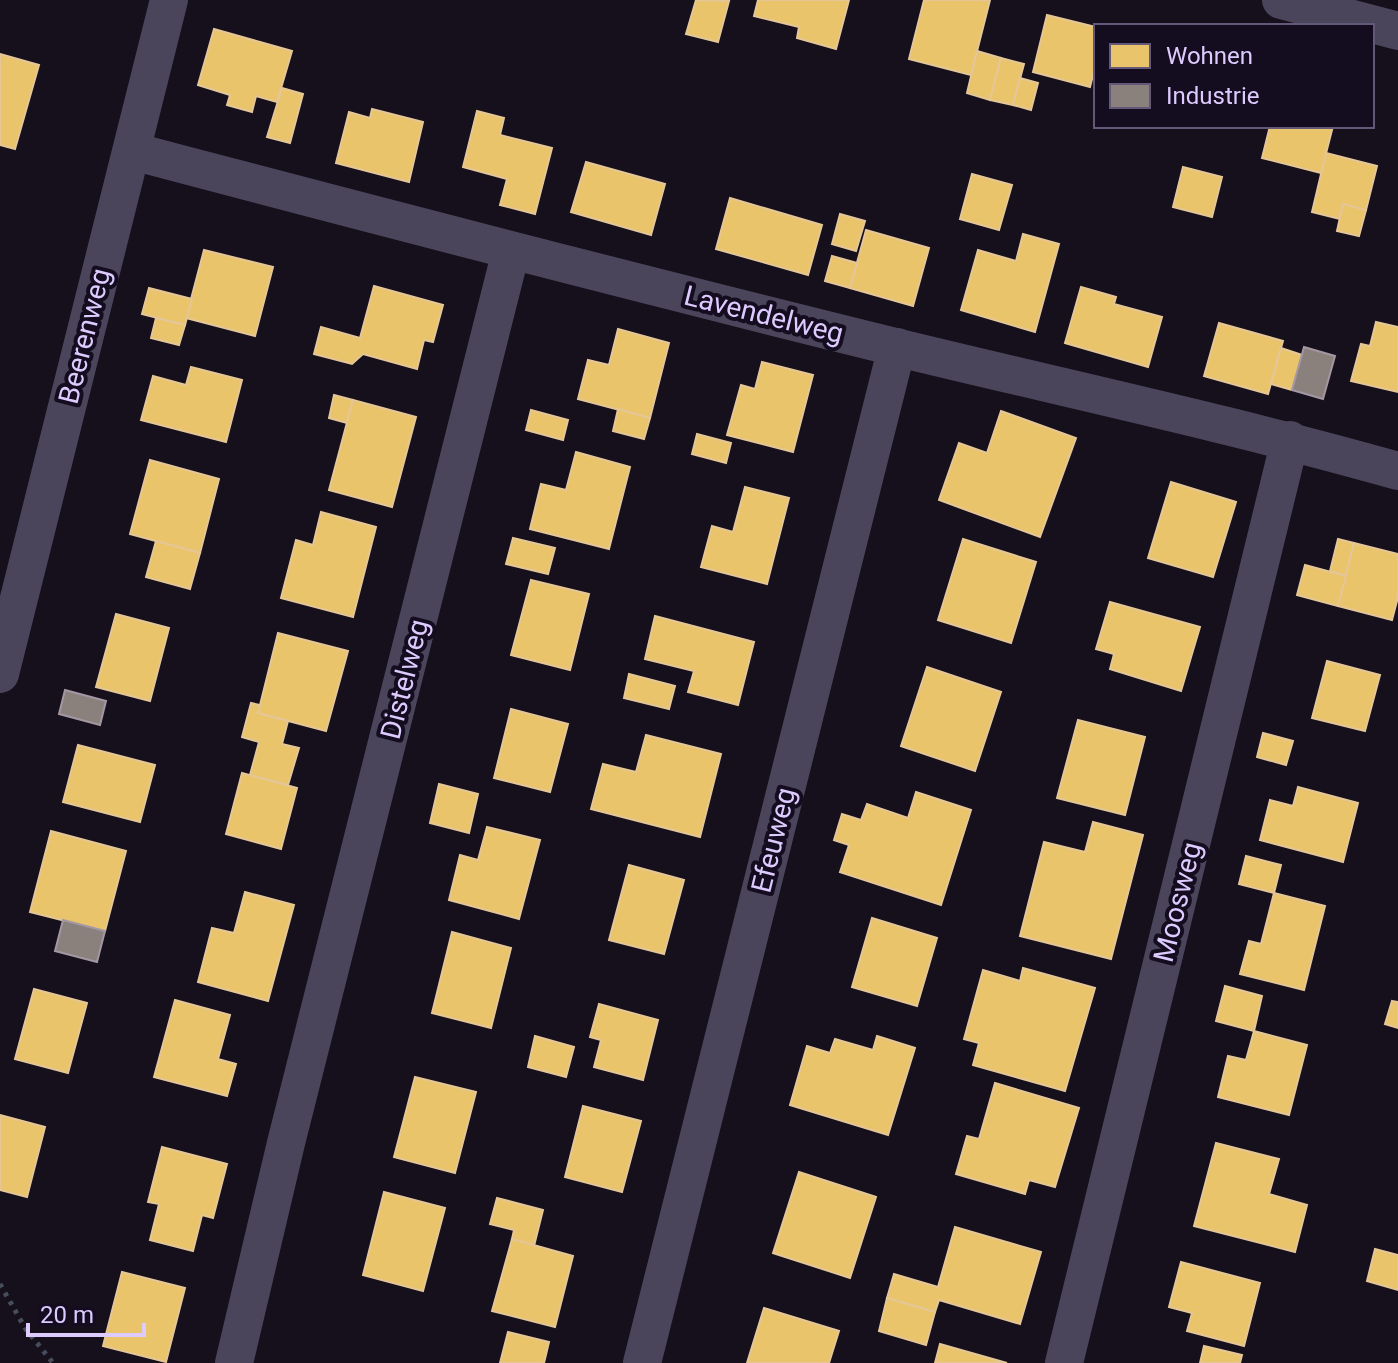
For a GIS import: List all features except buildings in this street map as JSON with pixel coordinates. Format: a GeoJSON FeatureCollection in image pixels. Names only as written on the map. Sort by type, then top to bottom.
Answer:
{"type":"FeatureCollection","features":[{"type":"Feature","properties":{"kind":"street","name":"Beerenweg"},"geometry":{"type":"LineString","coordinates":[[0,674],[169,0]]}},
{"type":"Feature","properties":{"kind":"street"},"geometry":{"type":"LineString","coordinates":[[1281,0],[1372,24]]}},
{"type":"Feature","properties":{"kind":"street"},"geometry":{"type":"LineString","coordinates":[[1374,25],[1398,31]]}},
{"type":"Feature","properties":{"kind":"street","name":"Lavendelweg"},"geometry":{"type":"LineString","coordinates":[[132,151],[511,251],[1290,440],[1398,471]]}},
{"type":"Feature","properties":{"kind":"street","name":"Distelweg"},"geometry":{"type":"LineString","coordinates":[[234,1363],[511,251]]}},
{"type":"Feature","properties":{"kind":"street","name":"Efeuweg"},"geometry":{"type":"LineString","coordinates":[[645,1348],[897,347]]}},
{"type":"Feature","properties":{"kind":"street","name":"Moosweg"},"geometry":{"type":"LineString","coordinates":[[1064,1363],[1290,440]]}},
{"type":"Feature","properties":{"kind":"path"},"geometry":{"type":"LineString","coordinates":[[0,1284],[25,1328],[53,1363]]}}]}
